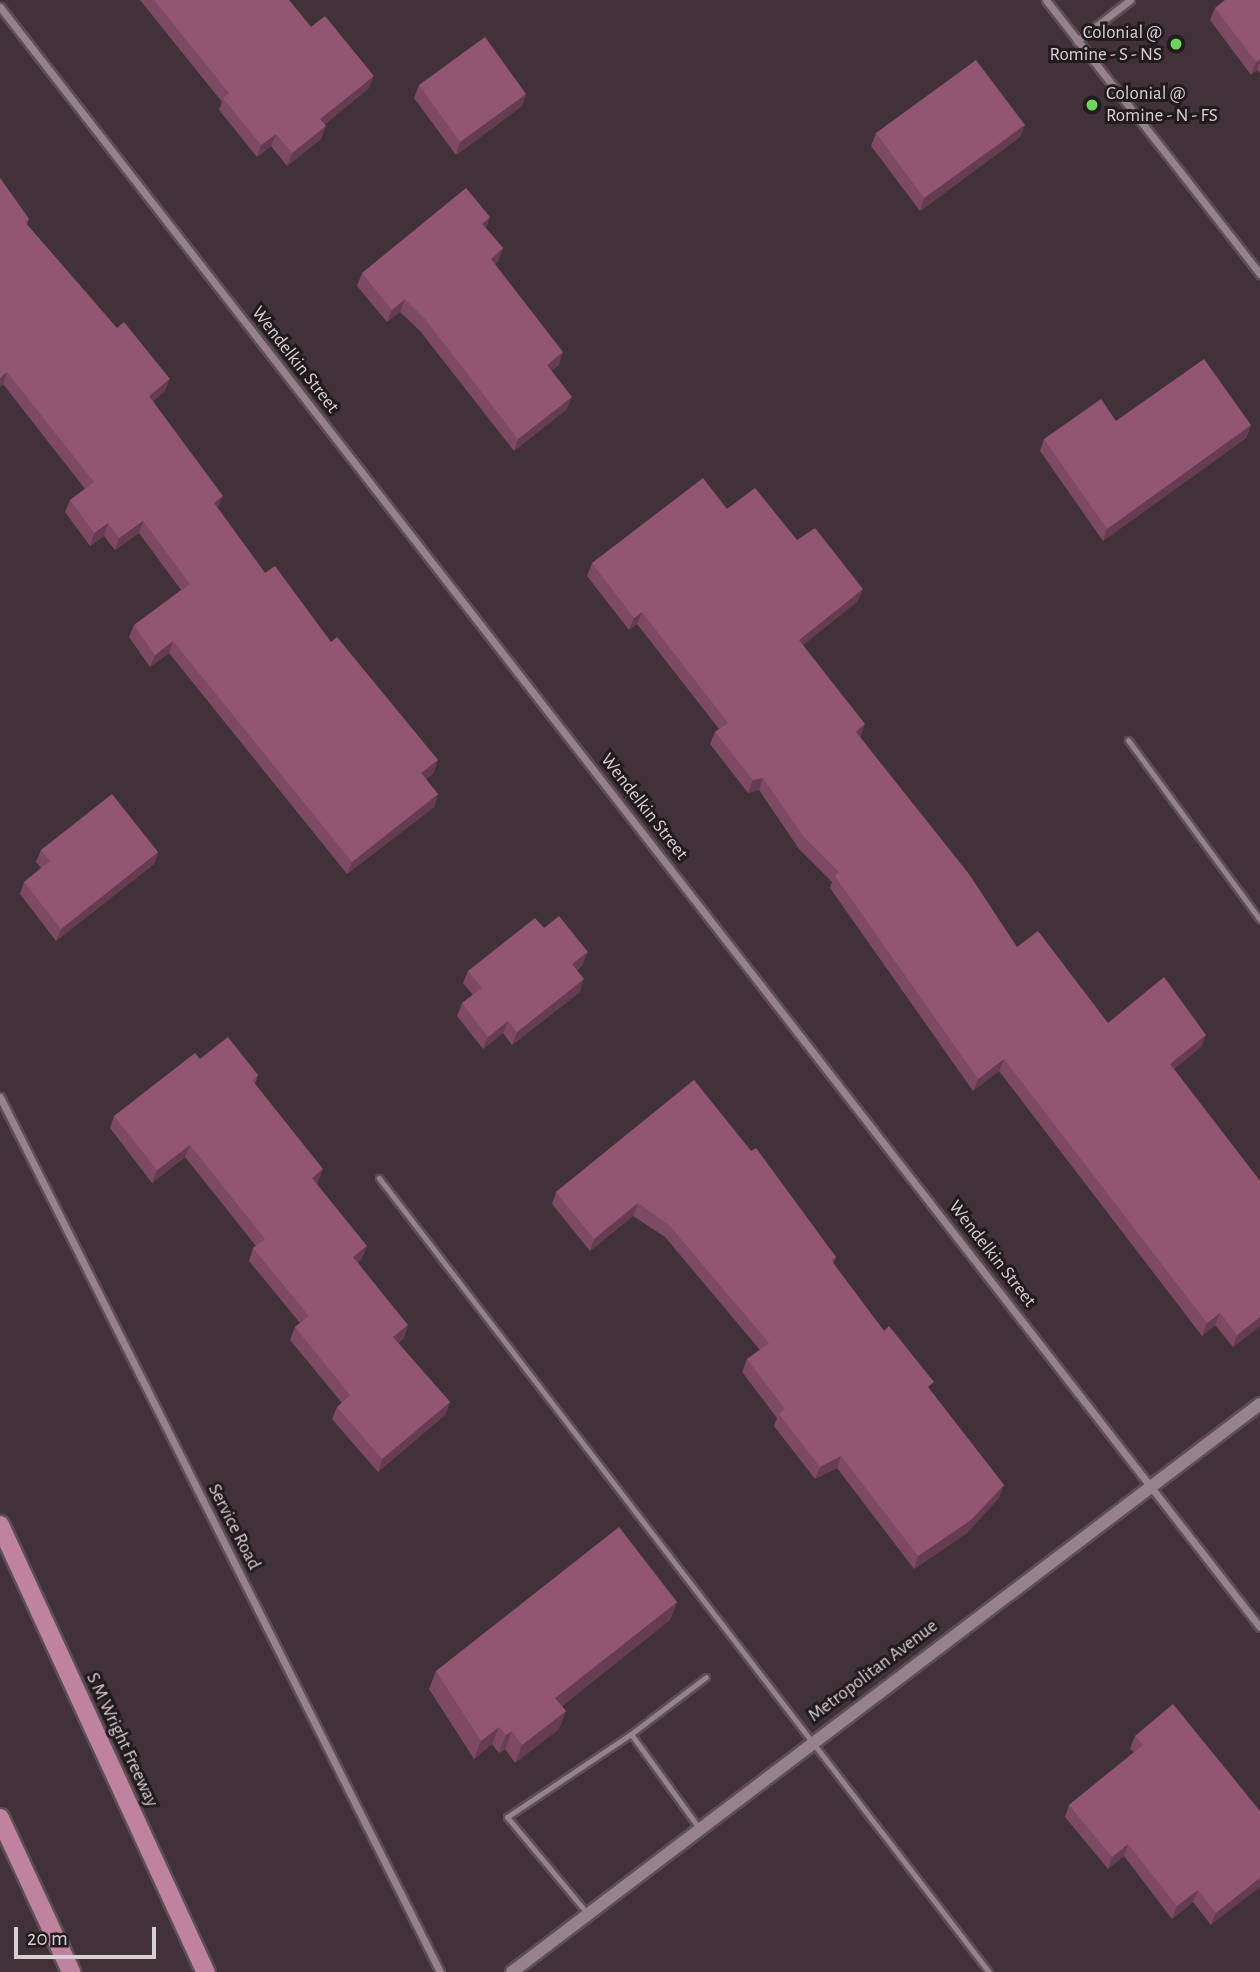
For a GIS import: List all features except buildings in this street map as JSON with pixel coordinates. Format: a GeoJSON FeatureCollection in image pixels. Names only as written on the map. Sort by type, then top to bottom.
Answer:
{"type":"FeatureCollection","features":[{"type":"Feature","properties":{"kind":"main road","name":"S M Wright Freeway"},"geometry":{"type":"LineString","coordinates":[[0,1525],[206,1972]]}},
{"type":"Feature","properties":{"kind":"main road"},"geometry":{"type":"LineString","coordinates":[[0,1818],[71,1972]]}},
{"type":"Feature","properties":{"kind":"street"},"geometry":{"type":"LineString","coordinates":[[1046,0],[1260,274]]}},
{"type":"Feature","properties":{"kind":"street"},"geometry":{"type":"LineString","coordinates":[[1077,41],[1130,0]]}},
{"type":"Feature","properties":{"kind":"street","name":"Wendelkin Street"},"geometry":{"type":"LineString","coordinates":[[0,7],[1153,1485],[1260,1627]]}},
{"type":"Feature","properties":{"kind":"street","name":"Service Road"},"geometry":{"type":"LineString","coordinates":[[0,1097],[440,1972]]}},
{"type":"Feature","properties":{"kind":"street","name":"Metropolitan Avenue"},"geometry":{"type":"LineString","coordinates":[[512,1972],[1260,1404]]}},
{"type":"Feature","properties":{"kind":"lane"},"geometry":{"type":"LineString","coordinates":[[1128,740],[1260,920]]}},
{"type":"Feature","properties":{"kind":"lane"},"geometry":{"type":"LineString","coordinates":[[379,1178],[989,1972]]}},
{"type":"Feature","properties":{"kind":"lane"},"geometry":{"type":"LineString","coordinates":[[588,1914],[508,1817],[631,1734],[705,1677]]}},
{"type":"Feature","properties":{"kind":"lane"},"geometry":{"type":"LineString","coordinates":[[631,1734],[699,1828]]}},
{"type":"Feature","properties":{"kind":"place","name":"Colonial @ Romine - S - NS"},"geometry":{"type":"Point","coordinates":[1176,44]}},
{"type":"Feature","properties":{"kind":"place","name":"Colonial @ Romine - N - FS"},"geometry":{"type":"Point","coordinates":[1092,105]}}]}
